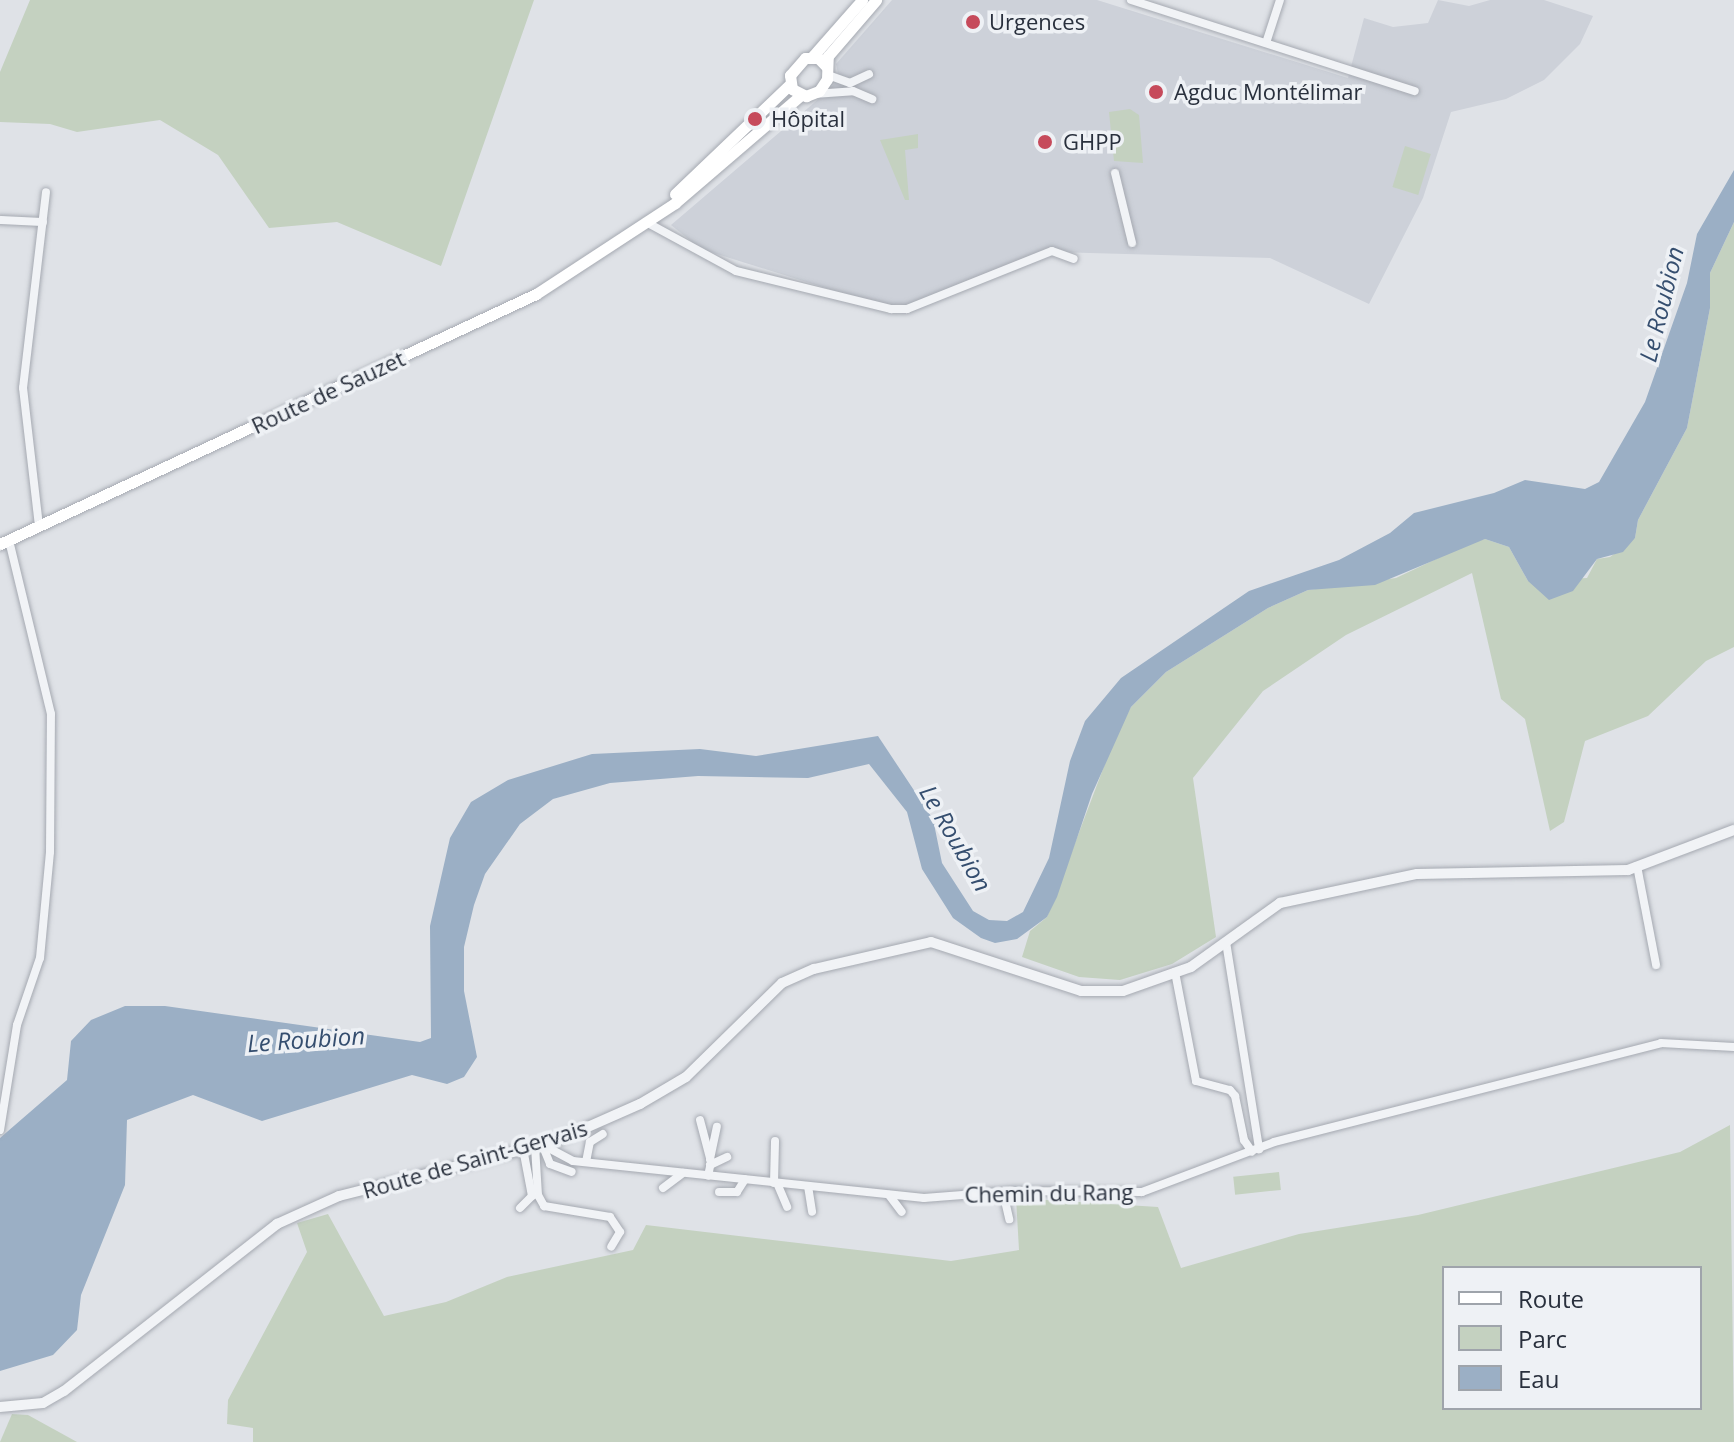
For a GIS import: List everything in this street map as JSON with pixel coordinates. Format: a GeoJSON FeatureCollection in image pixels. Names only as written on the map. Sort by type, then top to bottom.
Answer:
{"type":"FeatureCollection","features":[{"type":"Feature","properties":{"kind":"main road"},"geometry":{"type":"LineString","coordinates":[[862,0],[812,57],[827,71],[833,49],[876,0]]}},
{"type":"Feature","properties":{"kind":"main road","name":"Route de Sauzet"},"geometry":{"type":"LineString","coordinates":[[646,222],[790,84],[793,68],[812,57]]}},
{"type":"Feature","properties":{"kind":"main road","name":"Route de Sauzet"},"geometry":{"type":"LineString","coordinates":[[5,542],[503,311],[570,274],[675,203],[807,95],[827,71]]}},
{"type":"Feature","properties":{"kind":"main road"},"geometry":{"type":"LineString","coordinates":[[790,84],[807,95]]}},
{"type":"Feature","properties":{"kind":"street"},"geometry":{"type":"LineString","coordinates":[[1131,0],[1415,91]]}},
{"type":"Feature","properties":{"kind":"street"},"geometry":{"type":"LineString","coordinates":[[1266,43],[1280,0]]}},
{"type":"Feature","properties":{"kind":"street"},"geometry":{"type":"LineString","coordinates":[[827,71],[834,81],[850,83],[869,74]]}},
{"type":"Feature","properties":{"kind":"street"},"geometry":{"type":"LineString","coordinates":[[807,95],[853,91],[872,99]]}},
{"type":"Feature","properties":{"kind":"street"},"geometry":{"type":"LineString","coordinates":[[1115,173],[1132,243]]}},
{"type":"Feature","properties":{"kind":"street"},"geometry":{"type":"LineString","coordinates":[[39,526],[23,388],[46,192]]}},
{"type":"Feature","properties":{"kind":"street"},"geometry":{"type":"LineString","coordinates":[[0,220],[43,222]]}},
{"type":"Feature","properties":{"kind":"street"},"geometry":{"type":"LineString","coordinates":[[646,222],[736,271],[891,309],[907,309],[1052,251],[1074,259]]}},
{"type":"Feature","properties":{"kind":"street"},"geometry":{"type":"LineString","coordinates":[[0,1130],[17,1025],[40,958],[50,852],[51,714],[5,542]]}},
{"type":"Feature","properties":{"kind":"street","name":"Route de Saint-Gervais"},"geometry":{"type":"LineString","coordinates":[[0,1408],[43,1403],[64,1391],[277,1224],[339,1196],[540,1147],[598,1125],[686,1077],[721,1047],[754,1006],[782,983],[814,969],[931,942],[1081,991],[1123,991],[1175,972],[1226,942],[1280,903],[1417,874],[1637,866],[1734,830]]}},
{"type":"Feature","properties":{"kind":"street"},"geometry":{"type":"LineString","coordinates":[[1637,866],[1656,965]]}},
{"type":"Feature","properties":{"kind":"street"},"geometry":{"type":"LineString","coordinates":[[1226,942],[1255,1151]]}},
{"type":"Feature","properties":{"kind":"street"},"geometry":{"type":"LineString","coordinates":[[1175,972],[1196,1081],[1230,1090],[1235,1096],[1244,1140],[1255,1151]]}},
{"type":"Feature","properties":{"kind":"street","name":"Chemin du Rang"},"geometry":{"type":"LineString","coordinates":[[540,1147],[586,1162],[888,1195],[1142,1192],[1255,1151],[1661,1043],[1734,1047]]}},
{"type":"Feature","properties":{"kind":"street"},"geometry":{"type":"LineString","coordinates":[[700,1120],[710,1162]]}},
{"type":"Feature","properties":{"kind":"street"},"geometry":{"type":"LineString","coordinates":[[708,1176],[717,1127]]}},
{"type":"Feature","properties":{"kind":"street"},"geometry":{"type":"LineString","coordinates":[[586,1162],[590,1142],[603,1134]]}},
{"type":"Feature","properties":{"kind":"street"},"geometry":{"type":"LineString","coordinates":[[775,1141],[775,1183],[787,1207]]}},
{"type":"Feature","properties":{"kind":"street"},"geometry":{"type":"LineString","coordinates":[[540,1147],[550,1164],[572,1172]]}},
{"type":"Feature","properties":{"kind":"street"},"geometry":{"type":"LineString","coordinates":[[540,1147],[538,1195],[544,1206],[610,1217],[620,1232],[611,1247]]}},
{"type":"Feature","properties":{"kind":"street"},"geometry":{"type":"LineString","coordinates":[[520,1208],[532,1196],[523,1149]]}},
{"type":"Feature","properties":{"kind":"street"},"geometry":{"type":"LineString","coordinates":[[710,1162],[727,1157]]}},
{"type":"Feature","properties":{"kind":"street"},"geometry":{"type":"LineString","coordinates":[[663,1188],[683,1173]]}},
{"type":"Feature","properties":{"kind":"street"},"geometry":{"type":"LineString","coordinates":[[719,1192],[737,1192],[745,1179]]}},
{"type":"Feature","properties":{"kind":"street"},"geometry":{"type":"LineString","coordinates":[[808,1186],[812,1212]]}},
{"type":"Feature","properties":{"kind":"street"},"geometry":{"type":"LineString","coordinates":[[1003,1192],[1009,1219]]}},
{"type":"Feature","properties":{"kind":"street"},"geometry":{"type":"LineString","coordinates":[[978,1194],[980,1205]]}},
{"type":"Feature","properties":{"kind":"street"},"geometry":{"type":"LineString","coordinates":[[888,1195],[902,1212]]}},
{"type":"Feature","properties":{"kind":"shaded area"},"geometry":{"type":"Polygon","coordinates":[[[892,0],[1097,0],[1348,78],[1364,18],[1393,27],[1428,23],[1438,0],[1469,6],[1490,0],[1544,0],[1593,16],[1580,44],[1544,80],[1506,99],[1451,112],[1423,198],[1369,304],[1270,258],[1054,252],[899,311],[701,249],[671,225],[828,91],[839,79],[836,64],[892,0]]]}},
{"type":"Feature","properties":{"kind":"green space"},"geometry":{"type":"Polygon","coordinates":[[[30,0],[534,0],[441,266],[337,222],[269,228],[218,155],[160,120],[77,132],[50,124],[0,122],[0,72],[30,0]]]}},
{"type":"Feature","properties":{"kind":"green space"},"geometry":{"type":"Polygon","coordinates":[[[1130,109],[1139,115],[1143,163],[1114,161],[1109,112],[1130,109]]]}},
{"type":"Feature","properties":{"kind":"green space"},"geometry":{"type":"Polygon","coordinates":[[[918,134],[918,148],[905,150],[909,200],[905,200],[880,140],[918,134]]]}},
{"type":"Feature","properties":{"kind":"green space"},"geometry":{"type":"Polygon","coordinates":[[[1405,146],[1431,154],[1418,195],[1392,187],[1405,146]]]}},
{"type":"Feature","properties":{"kind":"green space"},"geometry":{"type":"Polygon","coordinates":[[[1734,222],[1734,647],[1706,661],[1648,716],[1585,741],[1564,822],[1550,831],[1525,719],[1501,699],[1472,573],[1346,635],[1263,691],[1193,778],[1216,937],[1172,964],[1120,980],[1079,977],[1022,957],[1030,931],[1047,917],[1114,740],[1131,707],[1166,672],[1268,608],[1308,590],[1396,578],[1470,543],[1485,539],[1509,547],[1528,581],[1587,578],[1597,559],[1610,557],[1635,538],[1638,520],[1687,428],[1710,308],[1710,273],[1734,222]]]}},
{"type":"Feature","properties":{"kind":"green space"},"geometry":{"type":"Polygon","coordinates":[[[1730,1125],[1734,1442],[253,1442],[253,1428],[227,1424],[228,1400],[307,1252],[297,1223],[328,1214],[384,1316],[446,1302],[507,1277],[633,1250],[646,1225],[951,1261],[1019,1250],[1016,1198],[1158,1207],[1181,1268],[1299,1234],[1418,1215],[1680,1152],[1730,1125]]]}},
{"type":"Feature","properties":{"kind":"green space"},"geometry":{"type":"Polygon","coordinates":[[[1279,1172],[1281,1190],[1235,1195],[1233,1177],[1279,1172]]]}},
{"type":"Feature","properties":{"kind":"green space"},"geometry":{"type":"Polygon","coordinates":[[[12,1414],[28,1415],[77,1442],[0,1442],[12,1414]]]}},
{"type":"Feature","properties":{"kind":"water","name":"Le Roubion"},"geometry":{"type":"Polygon","coordinates":[[[1734,170],[1734,222],[1710,273],[1710,308],[1687,428],[1638,520],[1635,538],[1623,552],[1597,559],[1573,591],[1549,600],[1528,581],[1509,547],[1485,539],[1375,585],[1308,590],[1268,608],[1166,672],[1131,707],[1092,794],[1057,897],[1047,917],[1017,939],[995,943],[981,938],[953,918],[922,869],[907,812],[869,764],[808,778],[698,776],[610,783],[553,799],[520,824],[485,874],[474,905],[464,947],[464,991],[477,1057],[464,1077],[447,1084],[412,1075],[262,1121],[193,1095],[127,1120],[125,1185],[81,1295],[77,1330],[53,1355],[0,1371],[0,1138],[67,1080],[71,1041],[91,1020],[125,1006],[165,1006],[420,1042],[431,1038],[430,926],[450,838],[471,802],[508,780],[592,754],[700,749],[756,756],[878,736],[933,819],[942,863],[973,911],[989,920],[1007,921],[1023,912],[1049,858],[1070,761],[1085,721],[1121,678],[1249,591],[1339,560],[1390,533],[1414,513],[1494,493],[1525,480],[1585,489],[1599,482],[1645,402],[1687,283],[1697,234],[1734,170]]]}},
{"type":"Feature","properties":{"kind":"place","name":"Urgences"},"geometry":{"type":"Point","coordinates":[973,22]}},
{"type":"Feature","properties":{"kind":"place","name":"Agduc Montélimar"},"geometry":{"type":"Point","coordinates":[1156,92]}},
{"type":"Feature","properties":{"kind":"place","name":"Hôpital"},"geometry":{"type":"Point","coordinates":[755,119]}},
{"type":"Feature","properties":{"kind":"place","name":"GHPP"},"geometry":{"type":"Point","coordinates":[1045,142]}}]}
